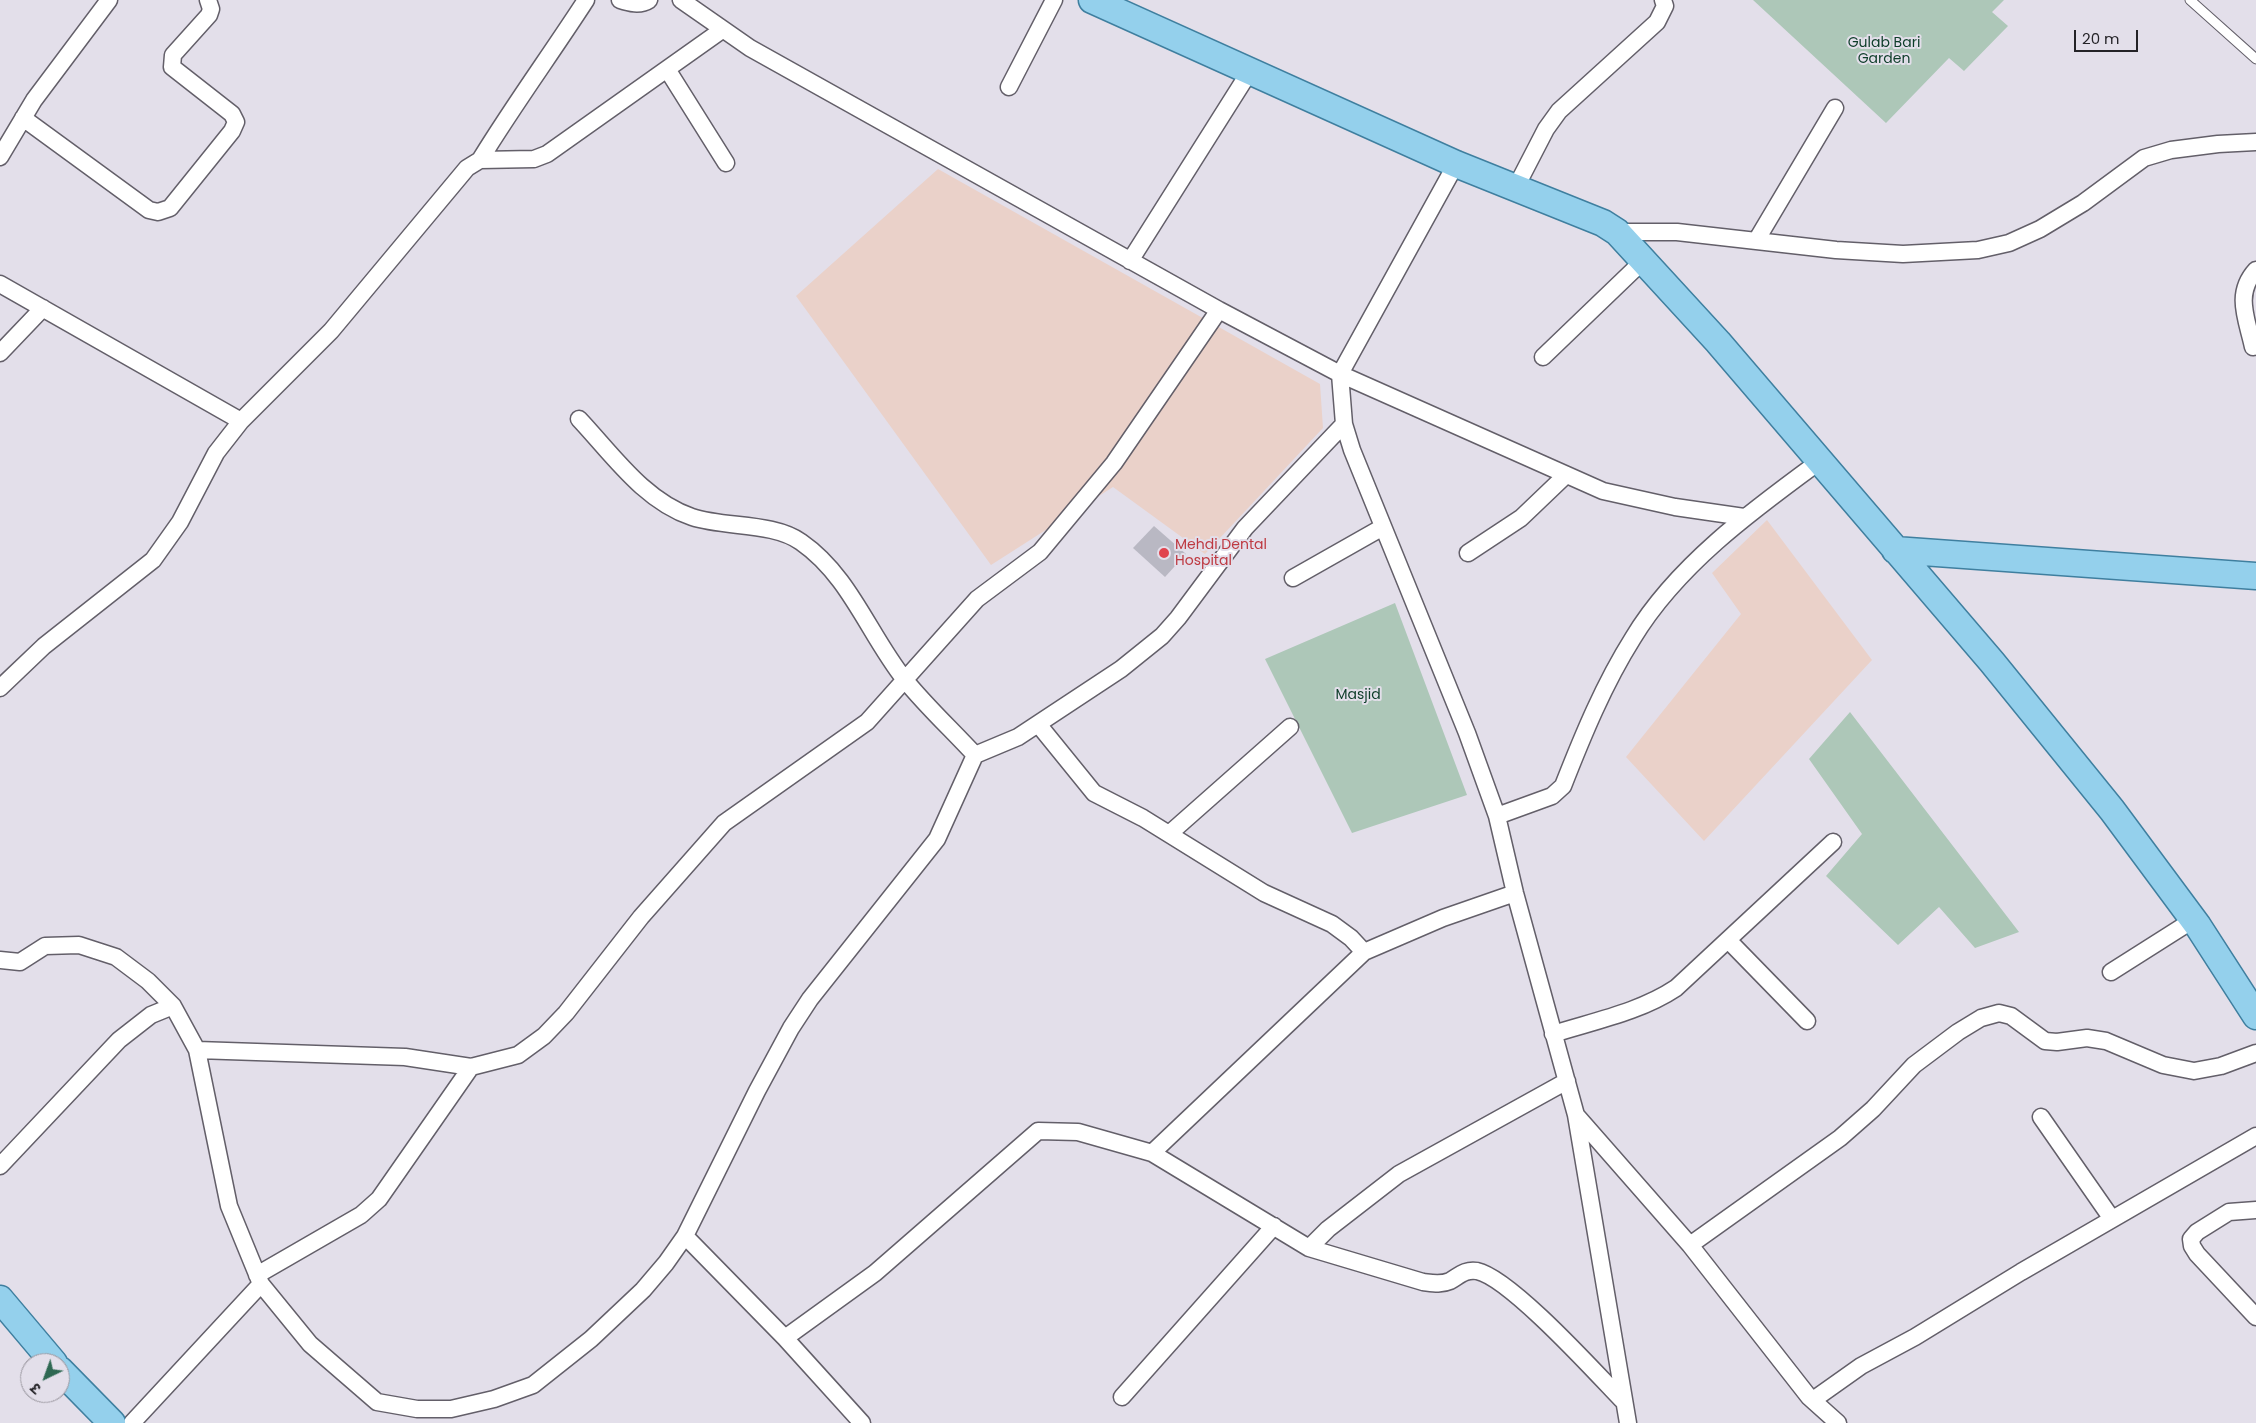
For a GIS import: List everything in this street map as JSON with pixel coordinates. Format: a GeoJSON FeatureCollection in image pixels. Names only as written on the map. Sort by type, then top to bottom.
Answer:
{"type":"FeatureCollection","features":[{"type":"Feature","properties":{"kind":"main road"},"geometry":{"type":"LineString","coordinates":[[1092,0],[1456,164],[1603,223],[1617,232],[1644,260],[1820,461],[1992,662],[2112,810],[2193,920],[2256,1016]]}},
{"type":"Feature","properties":{"kind":"main road"},"geometry":{"type":"LineString","coordinates":[[1895,550],[2256,576]]}},
{"type":"Feature","properties":{"kind":"main road"},"geometry":{"type":"LineString","coordinates":[[0,1299],[46,1353]]}},
{"type":"Feature","properties":{"kind":"main road"},"geometry":{"type":"LineString","coordinates":[[70,1380],[112,1423]]}},
{"type":"Feature","properties":{"kind":"street"},"geometry":{"type":"LineString","coordinates":[[0,157],[34,100],[109,0]]}},
{"type":"Feature","properties":{"kind":"street"},"geometry":{"type":"LineString","coordinates":[[23,118],[149,210],[158,212],[170,208],[232,131],[236,122],[232,114],[172,67],[173,55],[209,15],[211,9],[208,0]]}},
{"type":"Feature","properties":{"kind":"street"},"geometry":{"type":"LineString","coordinates":[[0,688],[44,646],[152,560],[180,522],[216,453],[242,421],[332,331],[467,168],[480,160],[513,106],[548,58],[586,0]]}},
{"type":"Feature","properties":{"kind":"street"},"geometry":{"type":"LineString","coordinates":[[620,0],[630,4],[645,3],[649,0]]}},
{"type":"Feature","properties":{"kind":"street"},"geometry":{"type":"LineString","coordinates":[[681,0],[758,53],[1130,261],[1340,374],[1603,491],[1636,500],[1744,517]]}},
{"type":"Feature","properties":{"kind":"street"},"geometry":{"type":"LineString","coordinates":[[1009,87],[1054,0]]}},
{"type":"Feature","properties":{"kind":"street"},"geometry":{"type":"LineString","coordinates":[[1516,189],[1546,129],[1559,111],[1657,22],[1665,6],[1662,0]]}},
{"type":"Feature","properties":{"kind":"street"},"geometry":{"type":"LineString","coordinates":[[480,160],[534,159],[547,154],[722,30]]}},
{"type":"Feature","properties":{"kind":"street"},"geometry":{"type":"LineString","coordinates":[[667,69],[726,164]]}},
{"type":"Feature","properties":{"kind":"street"},"geometry":{"type":"LineString","coordinates":[[1130,261],[1250,71]]}},
{"type":"Feature","properties":{"kind":"street"},"geometry":{"type":"LineString","coordinates":[[1756,241],[1835,108]]}},
{"type":"Feature","properties":{"kind":"street"},"geometry":{"type":"LineString","coordinates":[[1617,232],[1677,232],[1836,250],[1903,254],[1978,250],[2009,243],[2040,229],[2083,203],[2144,158],[2171,150],[2218,144],[2256,142]]}},
{"type":"Feature","properties":{"kind":"street"},"geometry":{"type":"LineString","coordinates":[[1456,164],[1340,374],[1344,424],[1383,528],[1467,733],[1497,816],[1515,893],[1576,1115],[1622,1400],[1628,1423]]}},
{"type":"Feature","properties":{"kind":"street"},"geometry":{"type":"LineString","coordinates":[[1543,357],[1644,260]]}},
{"type":"Feature","properties":{"kind":"street"},"geometry":{"type":"LineString","coordinates":[[2253,347],[2243,299],[2244,288],[2256,270]]}},
{"type":"Feature","properties":{"kind":"street"},"geometry":{"type":"LineString","coordinates":[[0,284],[242,421]]}},
{"type":"Feature","properties":{"kind":"street"},"geometry":{"type":"LineString","coordinates":[[0,353],[43,308]]}},
{"type":"Feature","properties":{"kind":"street"},"geometry":{"type":"LineString","coordinates":[[197,1050],[405,1057],[471,1067],[518,1055],[544,1036],[566,1013],[641,917],[724,823],[867,722],[977,599],[1040,552],[1114,463],[1219,310]]}},
{"type":"Feature","properties":{"kind":"street"},"geometry":{"type":"LineString","coordinates":[[579,419],[646,490],[661,502],[692,517],[771,530],[789,536],[812,550],[847,589],[905,680],[975,755]]}},
{"type":"Feature","properties":{"kind":"street"},"geometry":{"type":"LineString","coordinates":[[0,960],[20,962],[46,946],[79,945],[116,957],[148,981],[173,1006],[197,1050],[229,1206],[259,1279],[310,1344],[377,1402],[416,1409],[451,1408],[494,1399],[533,1384],[590,1338],[644,1290],[685,1236],[757,1091],[791,1028],[810,999],[937,840],[975,755],[1018,737],[1121,669],[1162,636],[1178,618],[1245,528],[1344,424]]}},
{"type":"Feature","properties":{"kind":"street"},"geometry":{"type":"LineString","coordinates":[[1497,816],[1552,796],[1563,786],[1604,689],[1633,636],[1666,593],[1744,517],[1820,461]]}},
{"type":"Feature","properties":{"kind":"street"},"geometry":{"type":"LineString","coordinates":[[1468,553],[1521,518],[1566,475]]}},
{"type":"Feature","properties":{"kind":"street"},"geometry":{"type":"LineString","coordinates":[[1293,578],[1383,528]]}},
{"type":"Feature","properties":{"kind":"street"},"geometry":{"type":"LineString","coordinates":[[1038,724],[1094,792],[1169,834],[1264,893],[1332,924],[1351,938],[1364,952]]}},
{"type":"Feature","properties":{"kind":"street"},"geometry":{"type":"LineString","coordinates":[[1169,834],[1290,727]]}},
{"type":"Feature","properties":{"kind":"street"},"geometry":{"type":"LineString","coordinates":[[1553,1034],[1660,999],[1676,988],[1833,842]]}},
{"type":"Feature","properties":{"kind":"street"},"geometry":{"type":"LineString","coordinates":[[1152,1153],[1364,952],[1443,918],[1515,893]]}},
{"type":"Feature","properties":{"kind":"street"},"geometry":{"type":"LineString","coordinates":[[2111,972],[2193,920]]}},
{"type":"Feature","properties":{"kind":"street"},"geometry":{"type":"LineString","coordinates":[[1728,940],[1807,1021]]}},
{"type":"Feature","properties":{"kind":"street"},"geometry":{"type":"LineString","coordinates":[[0,1166],[119,1040],[151,1015],[173,1006]]}},
{"type":"Feature","properties":{"kind":"street"},"geometry":{"type":"LineString","coordinates":[[1690,1245],[1840,1138],[1869,1114],[1914,1064],[1981,1018],[1999,1013],[2011,1016],[2044,1041],[2087,1038],[2106,1041],[2163,1065],[2194,1071],[2221,1066],[2256,1053]]}},
{"type":"Feature","properties":{"kind":"street"},"geometry":{"type":"LineString","coordinates":[[132,1423],[259,1279],[361,1215],[379,1198],[471,1067]]}},
{"type":"Feature","properties":{"kind":"street"},"geometry":{"type":"LineString","coordinates":[[1309,1248],[1328,1230],[1399,1174],[1567,1081]]}},
{"type":"Feature","properties":{"kind":"street"},"geometry":{"type":"LineString","coordinates":[[1576,1115],[1690,1245],[1813,1400],[1838,1423]]}},
{"type":"Feature","properties":{"kind":"street"},"geometry":{"type":"LineString","coordinates":[[2041,1117],[2112,1220]]}},
{"type":"Feature","properties":{"kind":"street"},"geometry":{"type":"LineString","coordinates":[[785,1338],[875,1273],[1038,1131],[1078,1132],[1152,1153],[1309,1248],[1423,1282],[1438,1284],[1449,1281],[1464,1272],[1477,1271],[1488,1275],[1499,1281],[1528,1306],[1622,1400]]}},
{"type":"Feature","properties":{"kind":"street"},"geometry":{"type":"LineString","coordinates":[[1813,1400],[1861,1366],[1915,1337],[2256,1136]]}},
{"type":"Feature","properties":{"kind":"street"},"geometry":{"type":"LineString","coordinates":[[2256,1210],[2229,1212],[2197,1232],[2191,1239],[2192,1246],[2198,1254],[2256,1318]]}},
{"type":"Feature","properties":{"kind":"street"},"geometry":{"type":"LineString","coordinates":[[1122,1397],[1274,1226]]}},
{"type":"Feature","properties":{"kind":"street"},"geometry":{"type":"LineString","coordinates":[[685,1236],[785,1338],[862,1423]]}},
{"type":"Feature","properties":{"kind":"lane"},"geometry":{"type":"LineString","coordinates":[[2190,0],[2256,59]]}},
{"type":"Feature","properties":{"kind":"shaded area"},"geometry":{"type":"Polygon","coordinates":[[[938,169],[1320,384],[1323,428],[1205,554],[1113,487],[991,565],[796,296],[938,169]]]}},
{"type":"Feature","properties":{"kind":"shaded area"},"geometry":{"type":"Polygon","coordinates":[[[1767,520],[1872,660],[1704,841],[1626,757],[1741,614],[1712,573],[1767,520]]]}},
{"type":"Feature","properties":{"kind":"green space","name":"Gulab Bari Garden"},"geometry":{"type":"Polygon","coordinates":[[[1753,0],[2004,0],[1992,12],[2008,26],[1964,71],[1949,58],[1886,123],[1753,0]]]}},
{"type":"Feature","properties":{"kind":"green space","name":"Masjid"},"geometry":{"type":"Polygon","coordinates":[[[1395,603],[1467,795],[1352,833],[1265,659],[1395,603]]]}},
{"type":"Feature","properties":{"kind":"green space"},"geometry":{"type":"Polygon","coordinates":[[[1850,712],[2019,932],[1975,948],[1939,907],[1898,945],[1826,876],[1862,834],[1809,759],[1850,712]]]}},
{"type":"Feature","properties":{"kind":"building"},"geometry":{"type":"Polygon","coordinates":[[[1154,526],[1186,554],[1165,577],[1133,548],[1154,526]]]}},
{"type":"Feature","properties":{"kind":"place","name":"Mehdi Dental Hospital"},"geometry":{"type":"Point","coordinates":[1164,553]}}]}
